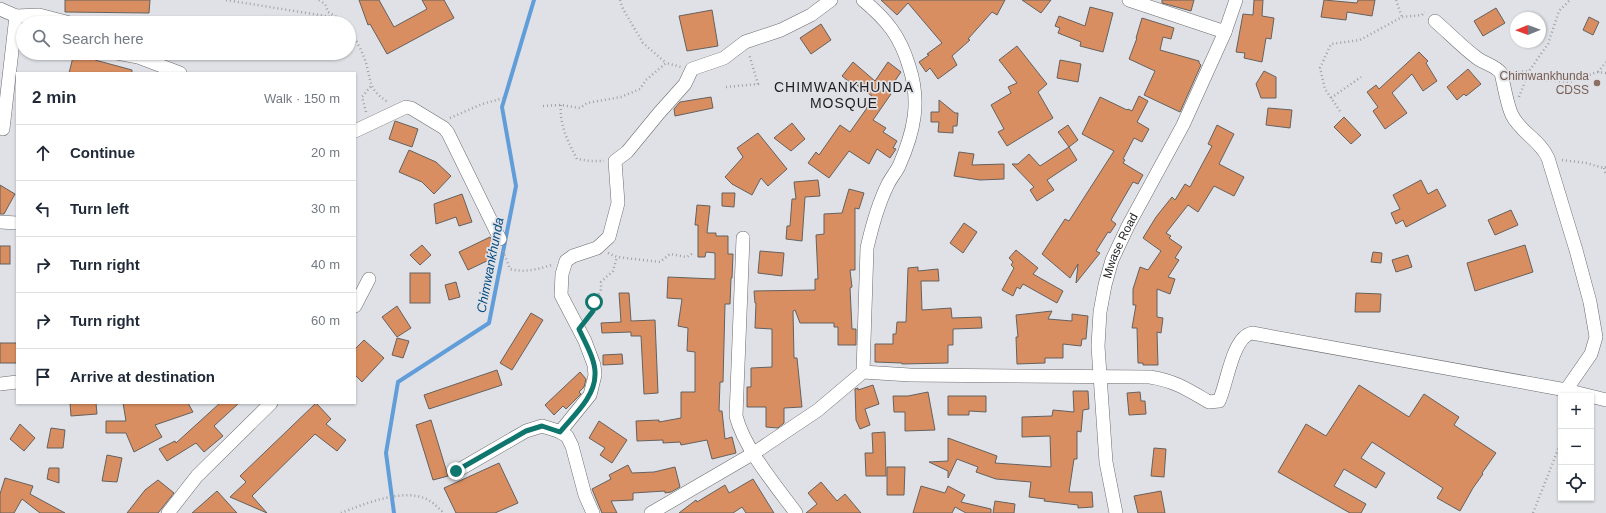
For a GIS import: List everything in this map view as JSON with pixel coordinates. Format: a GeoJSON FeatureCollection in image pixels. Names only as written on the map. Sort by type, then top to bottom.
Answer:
{"type":"FeatureCollection","features":[{"type":"Feature","properties":{"kind":"street"},"geometry":{"type":"LineString","coordinates":[[560,432],[590,395],[594,380],[594,365],[579,329],[561,295],[562,274],[566,261],[573,256],[597,248],[609,237],[618,203],[616,161],[627,152],[685,84],[692,69],[724,58],[745,42],[781,30],[811,15],[831,0]]}},
{"type":"Feature","properties":{"kind":"street"},"geometry":{"type":"LineString","coordinates":[[863,0],[881,15],[891,27],[904,50],[914,81],[916,109],[907,146],[898,167],[888,184],[871,230],[867,248],[863,372]]}},
{"type":"Feature","properties":{"kind":"street"},"geometry":{"type":"LineString","coordinates":[[1128,0],[1225,32]]}},
{"type":"Feature","properties":{"kind":"street","name":"Mwase Road"},"geometry":{"type":"LineString","coordinates":[[1116,513],[1106,462],[1098,346],[1100,312],[1105,285],[1112,260],[1140,202],[1183,125],[1225,32],[1236,0]]}},
{"type":"Feature","properties":{"kind":"street"},"geometry":{"type":"LineString","coordinates":[[0,9],[16,16],[44,16]]}},
{"type":"Feature","properties":{"kind":"street"},"geometry":{"type":"LineString","coordinates":[[3,129],[16,16]]}},
{"type":"Feature","properties":{"kind":"street"},"geometry":{"type":"LineString","coordinates":[[1435,21],[1472,54],[1480,60],[1495,67],[1501,73],[1512,116],[1522,128],[1540,144],[1548,158],[1590,302],[1596,337],[1590,354],[1566,390]]}},
{"type":"Feature","properties":{"kind":"street"},"geometry":{"type":"LineString","coordinates":[[146,60],[177,72]]}},
{"type":"Feature","properties":{"kind":"street"},"geometry":{"type":"LineString","coordinates":[[356,131],[401,109],[411,108],[437,124],[448,133],[501,245]]}},
{"type":"Feature","properties":{"kind":"street"},"geometry":{"type":"LineString","coordinates":[[0,222],[16,223]]}},
{"type":"Feature","properties":{"kind":"street"},"geometry":{"type":"LineString","coordinates":[[742,238],[736,416],[739,428],[754,453],[796,513]]}},
{"type":"Feature","properties":{"kind":"street"},"geometry":{"type":"LineString","coordinates":[[356,304],[369,279]]}},
{"type":"Feature","properties":{"kind":"street"},"geometry":{"type":"LineString","coordinates":[[651,513],[754,453],[818,410],[863,372],[910,375],[1150,377],[1167,380],[1209,402],[1219,401],[1224,392],[1232,356],[1243,338],[1252,333],[1566,390],[1606,400]]}},
{"type":"Feature","properties":{"kind":"street"},"geometry":{"type":"LineString","coordinates":[[0,384],[16,382]]}},
{"type":"Feature","properties":{"kind":"street"},"geometry":{"type":"LineString","coordinates":[[168,513],[197,476],[269,404]]}},
{"type":"Feature","properties":{"kind":"street"},"geometry":{"type":"LineString","coordinates":[[456,471],[526,431],[542,426],[567,436],[572,446],[585,494],[593,513]]}},
{"type":"Feature","properties":{"kind":"path"},"geometry":{"type":"LineString","coordinates":[[226,0],[326,16]]}},
{"type":"Feature","properties":{"kind":"path"},"geometry":{"type":"LineString","coordinates":[[319,0],[325,4],[328,12],[335,16]]}},
{"type":"Feature","properties":{"kind":"path"},"geometry":{"type":"LineString","coordinates":[[620,0],[623,9],[643,43],[666,63],[692,69]]}},
{"type":"Feature","properties":{"kind":"path"},"geometry":{"type":"LineString","coordinates":[[1396,0],[1402,17]]}},
{"type":"Feature","properties":{"kind":"path"},"geometry":{"type":"LineString","coordinates":[[1512,116],[1529,72],[1548,44],[1559,11],[1570,0]]}},
{"type":"Feature","properties":{"kind":"path"},"geometry":{"type":"LineString","coordinates":[[1340,111],[1325,89],[1320,68],[1331,44],[1360,40],[1402,17],[1422,15],[1429,10],[1435,21]]}},
{"type":"Feature","properties":{"kind":"path"},"geometry":{"type":"LineString","coordinates":[[356,41],[365,58],[371,86],[382,98],[401,109]]}},
{"type":"Feature","properties":{"kind":"path"},"geometry":{"type":"LineString","coordinates":[[726,87],[758,84],[745,42]]}},
{"type":"Feature","properties":{"kind":"path"},"geometry":{"type":"LineString","coordinates":[[1597,72],[1606,62]]}},
{"type":"Feature","properties":{"kind":"path"},"geometry":{"type":"LineString","coordinates":[[543,106],[561,104],[580,108],[587,103],[621,97],[640,89],[646,80],[666,63]]}},
{"type":"Feature","properties":{"kind":"path"},"geometry":{"type":"LineString","coordinates":[[1501,73],[1529,72]]}},
{"type":"Feature","properties":{"kind":"path"},"geometry":{"type":"LineString","coordinates":[[1527,79],[1570,82],[1597,72],[1606,73]]}},
{"type":"Feature","properties":{"kind":"path"},"geometry":{"type":"LineString","coordinates":[[1331,98],[1361,77]]}},
{"type":"Feature","properties":{"kind":"path"},"geometry":{"type":"LineString","coordinates":[[368,125],[362,97],[371,86]]}},
{"type":"Feature","properties":{"kind":"path"},"geometry":{"type":"LineString","coordinates":[[437,124],[482,104],[504,98]]}},
{"type":"Feature","properties":{"kind":"path"},"geometry":{"type":"LineString","coordinates":[[561,104],[560,113],[565,134],[577,159],[590,161],[616,161]]}},
{"type":"Feature","properties":{"kind":"path"},"geometry":{"type":"LineString","coordinates":[[1548,158],[1586,163],[1605,168],[1606,175]]}},
{"type":"Feature","properties":{"kind":"path"},"geometry":{"type":"LineString","coordinates":[[501,245],[510,269],[517,271],[532,271],[566,261]]}},
{"type":"Feature","properties":{"kind":"path"},"geometry":{"type":"LineString","coordinates":[[597,248],[617,257],[660,262],[670,254],[687,257],[693,253]]}},
{"type":"Feature","properties":{"kind":"path"},"geometry":{"type":"LineString","coordinates":[[579,329],[593,311],[594,302],[602,291],[601,282],[613,271],[617,257]]}},
{"type":"Feature","properties":{"kind":"path"},"geometry":{"type":"LineString","coordinates":[[1533,513],[1558,450]]}},
{"type":"Feature","properties":{"kind":"path"},"geometry":{"type":"LineString","coordinates":[[341,513],[394,496],[415,496],[429,500],[444,513]]}},
{"type":"Feature","properties":{"kind":"building"},"geometry":{"type":"Polygon","coordinates":[[[65,0],[150,0],[149,13],[65,12],[65,0]]]}},
{"type":"Feature","properties":{"kind":"building"},"geometry":{"type":"Polygon","coordinates":[[[359,0],[379,0],[394,27],[427,9],[422,0],[444,0],[454,18],[387,54],[370,24],[368,25],[359,0]]]}},
{"type":"Feature","properties":{"kind":"building"},"geometry":{"type":"Polygon","coordinates":[[[881,0],[1005,0],[997,15],[992,12],[968,39],[970,40],[952,56],[957,65],[938,79],[930,68],[926,72],[919,62],[942,43],[908,3],[897,15],[881,0]]]}},
{"type":"Feature","properties":{"kind":"building"},"geometry":{"type":"Polygon","coordinates":[[[1022,0],[1051,0],[1041,13],[1022,0]]]}},
{"type":"Feature","properties":{"kind":"building"},"geometry":{"type":"Polygon","coordinates":[[[1162,0],[1194,0],[1191,11],[1162,3],[1162,0]]]}},
{"type":"Feature","properties":{"kind":"building"},"geometry":{"type":"Polygon","coordinates":[[[1254,0],[1263,0],[1262,16],[1274,18],[1271,39],[1266,38],[1262,62],[1244,58],[1245,53],[1236,52],[1243,14],[1253,15],[1254,0]]]}},
{"type":"Feature","properties":{"kind":"building"},"geometry":{"type":"Polygon","coordinates":[[[1324,0],[1357,3],[1358,0],[1375,0],[1372,16],[1347,12],[1346,20],[1321,17],[1324,0]]]}},
{"type":"Feature","properties":{"kind":"building"},"geometry":{"type":"Polygon","coordinates":[[[1090,7],[1113,13],[1103,52],[1080,46],[1081,42],[1058,33],[1060,28],[1055,26],[1059,16],[1085,26],[1090,7]]]}},
{"type":"Feature","properties":{"kind":"building"},"geometry":{"type":"Polygon","coordinates":[[[1496,8],[1505,23],[1483,36],[1474,21],[1496,8]]]}},
{"type":"Feature","properties":{"kind":"building"},"geometry":{"type":"Polygon","coordinates":[[[712,10],[718,46],[687,51],[679,16],[712,10]]]}},
{"type":"Feature","properties":{"kind":"building"},"geometry":{"type":"Polygon","coordinates":[[[1589,17],[1599,22],[1593,35],[1583,30],[1589,17]]]}},
{"type":"Feature","properties":{"kind":"building"},"geometry":{"type":"Polygon","coordinates":[[[1142,18],[1174,28],[1171,39],[1163,37],[1160,50],[1199,61],[1201,65],[1180,112],[1144,95],[1155,71],[1129,59],[1137,38],[1142,18]]]}},
{"type":"Feature","properties":{"kind":"building"},"geometry":{"type":"Polygon","coordinates":[[[821,24],[831,40],[811,54],[800,38],[821,24]]]}},
{"type":"Feature","properties":{"kind":"building"},"geometry":{"type":"Polygon","coordinates":[[[1017,46],[1047,84],[1038,92],[1053,118],[1007,146],[998,132],[1004,129],[991,105],[1011,93],[1008,87],[1017,83],[999,60],[1017,46]]]}},
{"type":"Feature","properties":{"kind":"building"},"geometry":{"type":"Polygon","coordinates":[[[1419,52],[1428,61],[1426,63],[1437,81],[1423,91],[1412,74],[1392,93],[1407,113],[1385,129],[1373,111],[1378,107],[1367,92],[1376,85],[1379,89],[1419,52]]]}},
{"type":"Feature","properties":{"kind":"building"},"geometry":{"type":"Polygon","coordinates":[[[72,60],[95,60],[132,70],[132,72],[69,72],[72,60]]]}},
{"type":"Feature","properties":{"kind":"building"},"geometry":{"type":"Polygon","coordinates":[[[1060,60],[1081,64],[1078,82],[1057,78],[1060,60]]]}},
{"type":"Feature","properties":{"kind":"building"},"geometry":{"type":"Polygon","coordinates":[[[853,62],[875,81],[888,62],[901,72],[888,91],[891,94],[873,120],[886,128],[883,132],[897,141],[893,148],[896,149],[890,158],[877,149],[869,164],[849,151],[829,178],[808,163],[816,152],[819,155],[840,125],[850,132],[867,108],[865,106],[872,96],[854,83],[853,85],[842,76],[853,62]]]}},
{"type":"Feature","properties":{"kind":"building"},"geometry":{"type":"Polygon","coordinates":[[[1468,69],[1481,84],[1466,96],[1464,94],[1457,100],[1447,87],[1468,69]]]}},
{"type":"Feature","properties":{"kind":"building"},"geometry":{"type":"Polygon","coordinates":[[[1264,71],[1276,77],[1276,98],[1261,98],[1256,84],[1264,71]]]}},
{"type":"Feature","properties":{"kind":"building"},"geometry":{"type":"Polygon","coordinates":[[[1139,96],[1148,101],[1137,122],[1149,129],[1142,142],[1134,138],[1123,159],[1125,160],[1123,163],[1143,175],[1138,184],[1133,182],[1111,220],[1116,224],[1110,233],[1108,232],[1096,251],[1100,253],[1076,283],[1078,264],[1070,278],[1042,254],[1065,219],[1069,221],[1114,151],[1082,134],[1100,97],[1132,111],[1139,96]]]}},
{"type":"Feature","properties":{"kind":"building"},"geometry":{"type":"Polygon","coordinates":[[[711,97],[713,108],[675,116],[674,109],[680,102],[711,97]]]}},
{"type":"Feature","properties":{"kind":"building"},"geometry":{"type":"Polygon","coordinates":[[[939,100],[955,113],[958,113],[957,126],[953,126],[953,133],[938,132],[939,122],[931,122],[931,112],[939,112],[939,100]]]}},
{"type":"Feature","properties":{"kind":"building"},"geometry":{"type":"Polygon","coordinates":[[[1268,108],[1292,110],[1290,128],[1266,125],[1268,108]]]}},
{"type":"Feature","properties":{"kind":"building"},"geometry":{"type":"Polygon","coordinates":[[[1344,117],[1361,135],[1351,144],[1334,127],[1344,117]]]}},
{"type":"Feature","properties":{"kind":"building"},"geometry":{"type":"Polygon","coordinates":[[[395,121],[418,129],[412,147],[389,139],[395,121]]]}},
{"type":"Feature","properties":{"kind":"building"},"geometry":{"type":"Polygon","coordinates":[[[792,123],[805,139],[791,151],[774,138],[792,123]]]}},
{"type":"Feature","properties":{"kind":"building"},"geometry":{"type":"Polygon","coordinates":[[[1068,125],[1078,140],[1069,147],[1058,132],[1068,125]]]}},
{"type":"Feature","properties":{"kind":"building"},"geometry":{"type":"Polygon","coordinates":[[[1217,125],[1234,134],[1219,164],[1244,177],[1234,196],[1214,186],[1198,212],[1188,205],[1166,233],[1171,236],[1169,238],[1182,247],[1175,258],[1179,260],[1168,277],[1175,279],[1170,294],[1157,289],[1157,317],[1163,318],[1161,333],[1157,332],[1158,365],[1143,365],[1143,363],[1138,363],[1137,328],[1132,328],[1136,305],[1133,305],[1133,289],[1140,267],[1148,270],[1161,251],[1143,238],[1156,217],[1172,197],[1175,200],[1185,184],[1190,187],[1212,146],[1208,144],[1217,125]]]}},
{"type":"Feature","properties":{"kind":"building"},"geometry":{"type":"Polygon","coordinates":[[[758,133],[787,169],[768,186],[761,178],[752,195],[732,184],[725,177],[743,157],[737,148],[758,133]]]}},
{"type":"Feature","properties":{"kind":"building"},"geometry":{"type":"Polygon","coordinates":[[[1069,147],[1077,160],[1047,180],[1054,190],[1037,201],[1030,190],[1034,187],[1012,164],[1018,164],[1029,154],[1040,166],[1069,147]]]}},
{"type":"Feature","properties":{"kind":"building"},"geometry":{"type":"Polygon","coordinates":[[[409,150],[436,162],[451,176],[434,194],[422,182],[399,172],[409,150]]]}},
{"type":"Feature","properties":{"kind":"building"},"geometry":{"type":"Polygon","coordinates":[[[959,152],[974,154],[972,165],[1004,164],[1004,179],[980,180],[954,176],[959,152]]]}},
{"type":"Feature","properties":{"kind":"building"},"geometry":{"type":"Polygon","coordinates":[[[818,180],[820,196],[805,197],[802,241],[786,239],[787,226],[790,226],[792,199],[796,199],[794,182],[818,180]]]}},
{"type":"Feature","properties":{"kind":"building"},"geometry":{"type":"Polygon","coordinates":[[[1421,180],[1428,194],[1437,189],[1446,206],[1406,227],[1403,220],[1396,224],[1391,213],[1400,209],[1393,195],[1421,180]]]}},
{"type":"Feature","properties":{"kind":"building"},"geometry":{"type":"Polygon","coordinates":[[[0,185],[15,194],[4,214],[0,214],[0,185]]]}},
{"type":"Feature","properties":{"kind":"building"},"geometry":{"type":"Polygon","coordinates":[[[849,189],[864,193],[859,209],[855,208],[855,270],[850,270],[852,287],[850,288],[852,329],[856,329],[856,345],[838,345],[838,327],[834,327],[834,323],[800,323],[795,310],[793,311],[794,358],[797,358],[802,407],[784,408],[784,423],[778,428],[766,427],[766,407],[747,407],[747,387],[751,387],[751,368],[772,367],[772,329],[755,328],[756,303],[754,291],[815,290],[815,279],[818,279],[816,235],[824,234],[824,214],[842,213],[849,189]]]}},
{"type":"Feature","properties":{"kind":"building"},"geometry":{"type":"Polygon","coordinates":[[[722,193],[735,193],[734,207],[722,206],[722,193]]]}},
{"type":"Feature","properties":{"kind":"building"},"geometry":{"type":"Polygon","coordinates":[[[462,194],[472,222],[459,226],[456,217],[436,224],[434,204],[462,194]]]}},
{"type":"Feature","properties":{"kind":"building"},"geometry":{"type":"Polygon","coordinates":[[[697,205],[710,206],[707,233],[716,233],[716,236],[728,236],[728,254],[733,254],[730,304],[725,304],[723,382],[720,382],[719,411],[722,411],[725,439],[732,437],[736,453],[712,459],[707,440],[681,445],[680,442],[663,443],[663,440],[637,441],[636,421],[659,420],[659,422],[681,418],[681,392],[695,392],[695,352],[687,351],[688,328],[678,326],[682,299],[667,298],[668,277],[715,279],[715,253],[706,252],[705,257],[698,257],[698,225],[695,225],[697,205]]]}},
{"type":"Feature","properties":{"kind":"building"},"geometry":{"type":"Polygon","coordinates":[[[1511,210],[1518,225],[1495,235],[1488,220],[1511,210]]]}},
{"type":"Feature","properties":{"kind":"building"},"geometry":{"type":"Polygon","coordinates":[[[964,223],[977,232],[963,253],[950,243],[964,223]]]}},
{"type":"Feature","properties":{"kind":"building"},"geometry":{"type":"Polygon","coordinates":[[[490,237],[497,247],[487,251],[491,259],[468,270],[459,252],[490,237]]]}},
{"type":"Feature","properties":{"kind":"building"},"geometry":{"type":"Polygon","coordinates":[[[422,245],[431,255],[420,265],[410,255],[422,245]]]}},
{"type":"Feature","properties":{"kind":"building"},"geometry":{"type":"Polygon","coordinates":[[[1525,245],[1533,272],[1475,291],[1467,263],[1525,245]]]}},
{"type":"Feature","properties":{"kind":"building"},"geometry":{"type":"Polygon","coordinates":[[[0,246],[10,246],[10,264],[0,264],[0,246]]]}},
{"type":"Feature","properties":{"kind":"building"},"geometry":{"type":"Polygon","coordinates":[[[1016,250],[1038,268],[1033,274],[1063,291],[1057,303],[1023,284],[1020,289],[1017,287],[1013,296],[1002,290],[1014,268],[1011,265],[1013,262],[1009,258],[1016,250]]]}},
{"type":"Feature","properties":{"kind":"building"},"geometry":{"type":"Polygon","coordinates":[[[760,251],[784,253],[782,276],[758,273],[760,251]]]}},
{"type":"Feature","properties":{"kind":"building"},"geometry":{"type":"Polygon","coordinates":[[[1373,252],[1382,253],[1381,263],[1371,262],[1373,252]]]}},
{"type":"Feature","properties":{"kind":"building"},"geometry":{"type":"Polygon","coordinates":[[[1408,255],[1412,267],[1396,272],[1392,260],[1408,255]]]}},
{"type":"Feature","properties":{"kind":"building"},"geometry":{"type":"Polygon","coordinates":[[[918,267],[918,271],[938,269],[939,281],[921,281],[922,310],[951,308],[952,318],[981,317],[982,328],[953,329],[953,345],[948,345],[948,363],[902,364],[875,362],[875,344],[893,344],[893,334],[896,334],[897,322],[906,322],[908,268],[918,267]]]}},
{"type":"Feature","properties":{"kind":"building"},"geometry":{"type":"Polygon","coordinates":[[[410,273],[430,273],[430,303],[410,303],[410,273]]]}},
{"type":"Feature","properties":{"kind":"building"},"geometry":{"type":"Polygon","coordinates":[[[456,282],[460,297],[449,300],[445,285],[456,282]]]}},
{"type":"Feature","properties":{"kind":"building"},"geometry":{"type":"Polygon","coordinates":[[[619,293],[629,293],[631,321],[655,320],[658,393],[644,394],[641,336],[631,336],[631,332],[602,333],[601,323],[621,322],[619,293]]]}},
{"type":"Feature","properties":{"kind":"building"},"geometry":{"type":"Polygon","coordinates":[[[1356,293],[1381,294],[1380,312],[1355,312],[1356,293]]]}},
{"type":"Feature","properties":{"kind":"building"},"geometry":{"type":"Polygon","coordinates":[[[397,306],[411,328],[397,337],[382,317],[397,306]]]}},
{"type":"Feature","properties":{"kind":"building"},"geometry":{"type":"Polygon","coordinates":[[[1052,311],[1048,319],[1072,321],[1072,314],[1088,316],[1086,339],[1082,339],[1081,346],[1063,344],[1063,358],[1045,358],[1045,363],[1017,364],[1016,337],[1018,337],[1016,315],[1052,311]]]}},
{"type":"Feature","properties":{"kind":"building"},"geometry":{"type":"Polygon","coordinates":[[[531,313],[543,320],[512,370],[500,363],[531,313]]]}},
{"type":"Feature","properties":{"kind":"building"},"geometry":{"type":"Polygon","coordinates":[[[397,338],[409,341],[403,358],[392,355],[397,338]]]}},
{"type":"Feature","properties":{"kind":"building"},"geometry":{"type":"Polygon","coordinates":[[[364,340],[384,358],[362,382],[356,376],[356,348],[364,340]]]}},
{"type":"Feature","properties":{"kind":"building"},"geometry":{"type":"Polygon","coordinates":[[[0,343],[16,343],[16,363],[0,363],[0,343]]]}},
{"type":"Feature","properties":{"kind":"building"},"geometry":{"type":"Polygon","coordinates":[[[622,354],[623,364],[603,365],[603,355],[622,354]]]}},
{"type":"Feature","properties":{"kind":"building"},"geometry":{"type":"Polygon","coordinates":[[[497,370],[502,385],[429,409],[424,395],[497,370]]]}},
{"type":"Feature","properties":{"kind":"building"},"geometry":{"type":"Polygon","coordinates":[[[580,372],[586,379],[584,387],[579,392],[581,394],[566,409],[563,406],[554,415],[545,405],[580,372]]]}},
{"type":"Feature","properties":{"kind":"building"},"geometry":{"type":"Polygon","coordinates":[[[873,385],[879,404],[865,409],[870,425],[860,429],[856,420],[855,389],[858,388],[858,390],[873,385]]]}},
{"type":"Feature","properties":{"kind":"building"},"geometry":{"type":"Polygon","coordinates":[[[1359,385],[1409,417],[1424,394],[1459,417],[1454,425],[1496,453],[1482,473],[1483,474],[1460,511],[1437,498],[1443,488],[1372,442],[1361,458],[1385,473],[1376,488],[1344,469],[1334,486],[1366,504],[1361,513],[1350,513],[1278,472],[1306,424],[1326,436],[1359,385]]]}},
{"type":"Feature","properties":{"kind":"building"},"geometry":{"type":"Polygon","coordinates":[[[1073,391],[1088,391],[1089,409],[1083,410],[1081,432],[1077,431],[1077,459],[1074,459],[1069,492],[1092,492],[1093,507],[1078,508],[1078,505],[1044,501],[1045,499],[1029,497],[1031,482],[996,479],[976,472],[978,467],[957,459],[948,478],[948,471],[929,462],[948,461],[948,438],[997,456],[995,463],[1051,467],[1050,436],[1022,437],[1022,417],[1052,416],[1053,410],[1074,412],[1073,391]]]}},
{"type":"Feature","properties":{"kind":"building"},"geometry":{"type":"Polygon","coordinates":[[[928,392],[935,430],[905,431],[905,412],[894,412],[893,396],[908,396],[928,392]]]}},
{"type":"Feature","properties":{"kind":"building"},"geometry":{"type":"Polygon","coordinates":[[[1140,392],[1141,401],[1145,401],[1146,414],[1129,415],[1127,393],[1140,392]]]}},
{"type":"Feature","properties":{"kind":"building"},"geometry":{"type":"Polygon","coordinates":[[[948,396],[986,396],[986,412],[969,411],[969,415],[948,415],[948,396]]]}},
{"type":"Feature","properties":{"kind":"building"},"geometry":{"type":"Polygon","coordinates":[[[70,404],[96,404],[97,414],[71,416],[70,404]]]}},
{"type":"Feature","properties":{"kind":"building"},"geometry":{"type":"Polygon","coordinates":[[[123,404],[189,404],[193,412],[155,425],[162,437],[134,452],[126,433],[106,433],[106,421],[126,421],[123,404]]]}},
{"type":"Feature","properties":{"kind":"building"},"geometry":{"type":"Polygon","coordinates":[[[219,404],[238,404],[214,426],[223,436],[204,452],[196,443],[167,461],[159,449],[175,441],[176,443],[219,404]]]}},
{"type":"Feature","properties":{"kind":"building"},"geometry":{"type":"Polygon","coordinates":[[[315,404],[317,404],[331,419],[326,424],[346,440],[337,451],[315,434],[252,496],[267,513],[230,497],[246,482],[240,476],[315,404]]]}},
{"type":"Feature","properties":{"kind":"building"},"geometry":{"type":"Polygon","coordinates":[[[431,420],[448,476],[433,480],[416,425],[431,420]]]}},
{"type":"Feature","properties":{"kind":"building"},"geometry":{"type":"Polygon","coordinates":[[[599,421],[627,440],[612,463],[600,455],[605,448],[589,438],[599,421]]]}},
{"type":"Feature","properties":{"kind":"building"},"geometry":{"type":"Polygon","coordinates":[[[20,424],[35,438],[24,451],[10,439],[20,424]]]}},
{"type":"Feature","properties":{"kind":"building"},"geometry":{"type":"Polygon","coordinates":[[[51,428],[65,430],[63,448],[47,448],[51,428]]]}},
{"type":"Feature","properties":{"kind":"building"},"geometry":{"type":"Polygon","coordinates":[[[885,432],[886,476],[866,476],[865,453],[873,453],[872,433],[885,432]]]}},
{"type":"Feature","properties":{"kind":"building"},"geometry":{"type":"Polygon","coordinates":[[[1154,448],[1166,449],[1164,477],[1151,476],[1154,448]]]}},
{"type":"Feature","properties":{"kind":"building"},"geometry":{"type":"Polygon","coordinates":[[[107,455],[122,458],[117,482],[102,481],[107,455]]]}},
{"type":"Feature","properties":{"kind":"building"},"geometry":{"type":"Polygon","coordinates":[[[499,463],[518,503],[495,513],[456,513],[444,488],[499,463]]]}},
{"type":"Feature","properties":{"kind":"building"},"geometry":{"type":"Polygon","coordinates":[[[628,465],[632,473],[654,472],[675,467],[680,487],[671,492],[665,493],[665,491],[633,493],[633,500],[611,501],[617,513],[602,513],[592,489],[611,479],[609,475],[628,465]]]}},
{"type":"Feature","properties":{"kind":"building"},"geometry":{"type":"Polygon","coordinates":[[[887,467],[905,467],[904,495],[887,495],[887,467]]]}},
{"type":"Feature","properties":{"kind":"building"},"geometry":{"type":"Polygon","coordinates":[[[49,468],[59,468],[59,483],[47,479],[49,468]]]}},
{"type":"Feature","properties":{"kind":"building"},"geometry":{"type":"Polygon","coordinates":[[[5,478],[33,486],[30,494],[65,513],[40,513],[22,499],[14,513],[0,513],[0,494],[5,478]]]}},
{"type":"Feature","properties":{"kind":"building"},"geometry":{"type":"Polygon","coordinates":[[[753,479],[774,513],[746,513],[742,507],[733,513],[679,513],[696,500],[697,502],[725,485],[729,493],[753,479]]]}},
{"type":"Feature","properties":{"kind":"building"},"geometry":{"type":"Polygon","coordinates":[[[158,480],[174,493],[158,513],[127,513],[145,490],[158,480]]]}},
{"type":"Feature","properties":{"kind":"building"},"geometry":{"type":"Polygon","coordinates":[[[821,482],[837,501],[845,494],[861,513],[806,513],[817,504],[808,493],[821,482]]]}},
{"type":"Feature","properties":{"kind":"building"},"geometry":{"type":"Polygon","coordinates":[[[921,486],[945,493],[948,486],[965,495],[961,502],[991,509],[991,513],[966,513],[955,507],[952,513],[913,513],[921,486]]]}},
{"type":"Feature","properties":{"kind":"building"},"geometry":{"type":"Polygon","coordinates":[[[217,491],[237,513],[192,513],[217,491]]]}},
{"type":"Feature","properties":{"kind":"building"},"geometry":{"type":"Polygon","coordinates":[[[1161,491],[1165,513],[1138,513],[1134,496],[1161,491]]]}},
{"type":"Feature","properties":{"kind":"building"},"geometry":{"type":"Polygon","coordinates":[[[995,501],[1015,504],[1014,513],[993,513],[995,501]]]}},
{"type":"Feature","properties":{"kind":"waterway","name":"Chimwankhunda"},"geometry":{"type":"LineString","coordinates":[[394,513],[386,453],[398,382],[489,323],[516,186],[502,107],[534,0]]}},
{"type":"Feature","properties":{"kind":"place","name":"Chimwankhunda CDSS"},"geometry":{"type":"Point","coordinates":[1597,83]}},
{"type":"Feature","properties":{"kind":"district","name":"CHIMWANKHUNDA MOSQUE"},"geometry":{"type":"Point","coordinates":[844,96]}},
{"type":"Feature","properties":{"kind":"route"},"geometry":{"type":"LineString","coordinates":[[456,471],[526,431],[542,426],[560,432],[575,414],[590,395],[594,386],[594,365],[579,329],[593,311],[594,302]]}}]}
